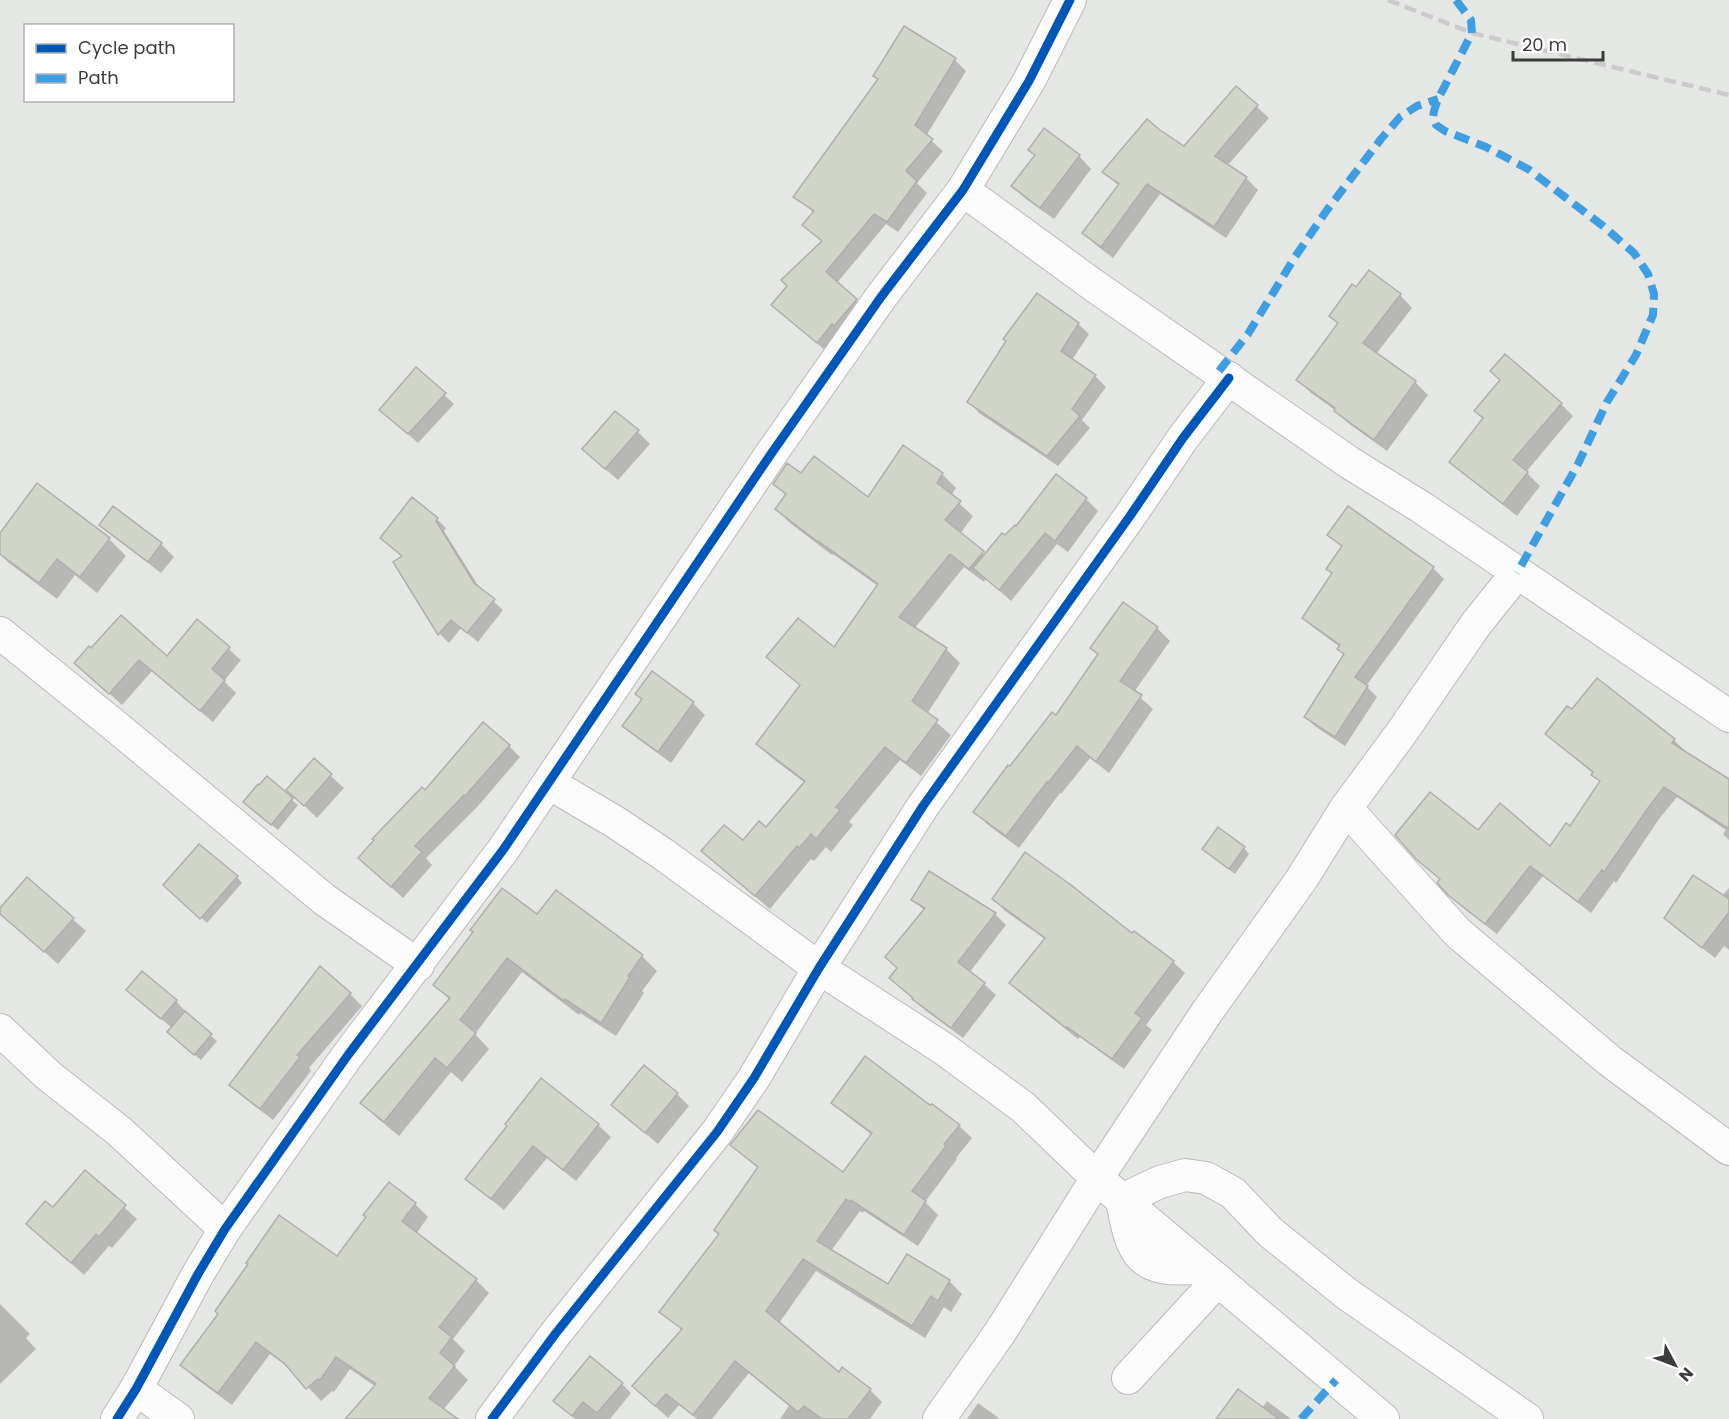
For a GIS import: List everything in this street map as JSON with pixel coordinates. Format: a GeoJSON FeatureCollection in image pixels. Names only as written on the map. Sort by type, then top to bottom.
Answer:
{"type":"FeatureCollection","features":[{"type":"Feature","properties":{"kind":"street"},"geometry":{"type":"LineString","coordinates":[[117,1419],[225,1229],[348,1055],[503,850],[771,454],[881,297],[963,190],[1029,81],[1070,0]]}},
{"type":"Feature","properties":{"kind":"street"},"geometry":{"type":"LineString","coordinates":[[963,190],[1096,287],[1350,463],[1421,507],[1729,716]]}},
{"type":"Feature","properties":{"kind":"street"},"geometry":{"type":"LineString","coordinates":[[492,1419],[556,1332],[717,1132],[759,1069],[819,968],[923,806],[1183,438],[1229,378]]}},
{"type":"Feature","properties":{"kind":"street"},"geometry":{"type":"LineString","coordinates":[[939,1419],[999,1334],[1097,1178],[1207,1012],[1301,880],[1346,808],[1402,732],[1476,624],[1516,573]]}},
{"type":"Feature","properties":{"kind":"street"},"geometry":{"type":"LineString","coordinates":[[0,633],[114,724],[325,900],[418,965]]}},
{"type":"Feature","properties":{"kind":"street"},"geometry":{"type":"LineString","coordinates":[[549,783],[663,854],[819,968],[944,1049],[1023,1107],[1122,1200],[1383,1419]]}},
{"type":"Feature","properties":{"kind":"street"},"geometry":{"type":"LineString","coordinates":[[1346,808],[1458,933],[1610,1061],[1729,1149]]}},
{"type":"Feature","properties":{"kind":"street"},"geometry":{"type":"LineString","coordinates":[[0,1031],[49,1076],[118,1131],[225,1229]]}},
{"type":"Feature","properties":{"kind":"street"},"geometry":{"type":"LineString","coordinates":[[1122,1200],[1160,1182],[1185,1175],[1206,1178],[1233,1193],[1270,1232],[1347,1294],[1527,1419]]}},
{"type":"Feature","properties":{"kind":"street"},"geometry":{"type":"LineString","coordinates":[[1128,1378],[1210,1274]]}},
{"type":"Feature","properties":{"kind":"street"},"geometry":{"type":"LineString","coordinates":[[136,1389],[178,1419]]}},
{"type":"Feature","properties":{"kind":"building"},"geometry":{"type":"Polygon","coordinates":[[[904,26],[956,58],[915,125],[933,139],[906,171],[917,181],[887,222],[874,214],[826,272],[857,299],[817,343],[771,305],[787,286],[781,280],[822,241],[802,225],[814,211],[793,197],[878,79],[873,76],[904,26]]]}},
{"type":"Feature","properties":{"kind":"building"},"geometry":{"type":"Polygon","coordinates":[[[1236,86],[1258,105],[1215,156],[1247,177],[1214,227],[1147,184],[1101,247],[1082,233],[1119,184],[1102,172],[1147,119],[1184,146],[1236,86]]]}},
{"type":"Feature","properties":{"kind":"building"},"geometry":{"type":"Polygon","coordinates":[[[1044,128],[1080,155],[1040,208],[1011,186],[1035,155],[1028,150],[1044,128]]]}},
{"type":"Feature","properties":{"kind":"building"},"geometry":{"type":"Polygon","coordinates":[[[1369,270],[1401,294],[1363,343],[1416,381],[1374,440],[1296,380],[1338,323],[1329,316],[1352,284],[1356,287],[1369,270]]]}},
{"type":"Feature","properties":{"kind":"building"},"geometry":{"type":"Polygon","coordinates":[[[1037,293],[1079,323],[1061,351],[1096,375],[1072,409],[1080,416],[1047,456],[967,402],[1006,341],[1003,339],[1037,293]]]}},
{"type":"Feature","properties":{"kind":"building"},"geometry":{"type":"Polygon","coordinates":[[[1505,354],[1562,403],[1513,460],[1528,472],[1503,504],[1449,462],[1483,418],[1474,411],[1500,380],[1490,371],[1505,354]]]}},
{"type":"Feature","properties":{"kind":"building"},"geometry":{"type":"Polygon","coordinates":[[[416,367],[446,393],[408,434],[379,410],[416,367]]]}},
{"type":"Feature","properties":{"kind":"building"},"geometry":{"type":"Polygon","coordinates":[[[615,411],[639,430],[605,469],[582,449],[615,411]]]}},
{"type":"Feature","properties":{"kind":"building"},"geometry":{"type":"Polygon","coordinates":[[[903,445],[943,473],[937,483],[961,501],[945,520],[984,551],[969,569],[950,554],[899,617],[947,648],[912,701],[938,720],[906,763],[885,747],[836,807],[840,810],[816,839],[811,834],[799,848],[797,846],[755,896],[701,851],[724,825],[743,840],[759,821],[766,827],[805,781],[756,744],[800,685],[766,657],[798,618],[834,647],[878,584],[775,509],[786,494],[773,484],[787,463],[801,473],[814,456],[868,497],[903,445]]]}},
{"type":"Feature","properties":{"kind":"building"},"geometry":{"type":"Polygon","coordinates":[[[1056,474],[1087,498],[1055,541],[1045,533],[999,590],[973,568],[1002,533],[1005,535],[1016,526],[1056,474]]]}},
{"type":"Feature","properties":{"kind":"building"},"geometry":{"type":"Polygon","coordinates":[[[37,483],[110,538],[80,577],[57,559],[39,583],[0,554],[0,533],[37,483]]]}},
{"type":"Feature","properties":{"kind":"building"},"geometry":{"type":"Polygon","coordinates":[[[412,497],[438,518],[436,521],[474,583],[495,599],[467,633],[451,620],[438,635],[393,562],[402,556],[380,538],[412,497]]]}},
{"type":"Feature","properties":{"kind":"building"},"geometry":{"type":"Polygon","coordinates":[[[113,506],[162,543],[148,562],[99,525],[113,506]]]}},
{"type":"Feature","properties":{"kind":"building"},"geometry":{"type":"Polygon","coordinates":[[[1348,506],[1434,567],[1355,677],[1368,686],[1335,737],[1304,717],[1344,654],[1337,649],[1340,645],[1302,618],[1332,573],[1326,569],[1342,546],[1327,535],[1348,506]]]}},
{"type":"Feature","properties":{"kind":"building"},"geometry":{"type":"Polygon","coordinates":[[[1123,602],[1158,627],[1120,681],[1142,695],[1096,762],[1077,746],[1006,836],[973,812],[1052,712],[1056,715],[1098,654],[1090,648],[1123,602]]]}},
{"type":"Feature","properties":{"kind":"building"},"geometry":{"type":"Polygon","coordinates":[[[121,615],[167,656],[197,619],[230,647],[212,669],[225,680],[200,711],[139,660],[109,694],[74,663],[121,615]]]}},
{"type":"Feature","properties":{"kind":"building"},"geometry":{"type":"Polygon","coordinates":[[[652,671],[694,702],[658,752],[622,726],[642,699],[635,694],[652,671]]]}},
{"type":"Feature","properties":{"kind":"building"},"geometry":{"type":"Polygon","coordinates":[[[1597,678],[1675,739],[1672,743],[1729,779],[1729,829],[1664,787],[1604,872],[1602,870],[1578,902],[1530,866],[1485,924],[1448,895],[1437,883],[1440,879],[1416,859],[1395,835],[1430,792],[1478,830],[1500,803],[1550,846],[1566,823],[1570,826],[1600,781],[1591,775],[1593,772],[1545,734],[1567,706],[1572,709],[1597,678]]]}},
{"type":"Feature","properties":{"kind":"building"},"geometry":{"type":"Polygon","coordinates":[[[483,722],[510,745],[465,796],[415,846],[422,852],[391,887],[358,858],[374,840],[372,839],[422,787],[425,790],[483,722]]]}},
{"type":"Feature","properties":{"kind":"building"},"geometry":{"type":"Polygon","coordinates":[[[314,758],[332,774],[304,806],[286,790],[314,758]]]}},
{"type":"Feature","properties":{"kind":"building"},"geometry":{"type":"Polygon","coordinates":[[[267,776],[293,798],[271,825],[243,802],[267,776]]]}},
{"type":"Feature","properties":{"kind":"building"},"geometry":{"type":"Polygon","coordinates":[[[1218,827],[1245,847],[1229,869],[1202,849],[1218,827]]]}},
{"type":"Feature","properties":{"kind":"building"},"geometry":{"type":"Polygon","coordinates":[[[199,844],[238,876],[200,919],[163,885],[199,844]]]}},
{"type":"Feature","properties":{"kind":"building"},"geometry":{"type":"Polygon","coordinates":[[[1025,852],[1132,933],[1134,931],[1174,961],[1135,1013],[1142,1018],[1112,1059],[1066,1028],[1009,983],[1045,938],[992,899],[1025,852]]]}},
{"type":"Feature","properties":{"kind":"building"},"geometry":{"type":"Polygon","coordinates":[[[929,871],[996,913],[958,962],[985,983],[951,1028],[912,999],[889,978],[897,968],[885,957],[925,908],[911,900],[929,871]]]}},
{"type":"Feature","properties":{"kind":"building"},"geometry":{"type":"Polygon","coordinates":[[[1693,875],[1729,899],[1729,912],[1702,948],[1664,918],[1693,875]]]}},
{"type":"Feature","properties":{"kind":"building"},"geometry":{"type":"Polygon","coordinates":[[[27,877],[74,918],[44,952],[0,914],[0,908],[27,877]]]}},
{"type":"Feature","properties":{"kind":"building"},"geometry":{"type":"Polygon","coordinates":[[[502,888],[537,914],[556,890],[643,955],[601,1023],[565,999],[564,1001],[507,958],[460,1020],[476,1033],[447,1068],[435,1058],[384,1122],[360,1103],[450,998],[433,985],[473,932],[470,930],[502,888]]]}},
{"type":"Feature","properties":{"kind":"building"},"geometry":{"type":"Polygon","coordinates":[[[320,966],[351,993],[297,1055],[300,1057],[260,1109],[229,1085],[320,966]]]}},
{"type":"Feature","properties":{"kind":"building"},"geometry":{"type":"Polygon","coordinates":[[[142,971],[177,1000],[161,1019],[126,990],[142,971]]]}},
{"type":"Feature","properties":{"kind":"building"},"geometry":{"type":"Polygon","coordinates":[[[185,1011],[212,1034],[194,1055],[167,1032],[185,1011]]]}},
{"type":"Feature","properties":{"kind":"building"},"geometry":{"type":"Polygon","coordinates":[[[865,1056],[960,1125],[912,1191],[926,1201],[904,1235],[846,1199],[817,1241],[888,1284],[907,1254],[950,1280],[938,1301],[931,1296],[912,1326],[803,1259],[766,1311],[839,1372],[842,1367],[871,1389],[848,1419],[822,1419],[804,1406],[798,1412],[735,1361],[693,1415],[666,1394],[655,1406],[632,1386],[682,1329],[659,1312],[719,1234],[714,1230],[758,1167],[730,1145],[758,1110],[843,1172],[872,1133],[831,1103],[865,1056]]]}},
{"type":"Feature","properties":{"kind":"building"},"geometry":{"type":"Polygon","coordinates":[[[644,1065],[678,1093],[645,1133],[611,1105],[644,1065]]]}},
{"type":"Feature","properties":{"kind":"building"},"geometry":{"type":"Polygon","coordinates":[[[541,1078],[599,1124],[563,1170],[533,1146],[491,1199],[465,1179],[541,1078]]]}},
{"type":"Feature","properties":{"kind":"building"},"geometry":{"type":"Polygon","coordinates":[[[85,1170],[126,1205],[99,1237],[96,1234],[71,1263],[26,1224],[45,1201],[53,1207],[85,1170]]]}},
{"type":"Feature","properties":{"kind":"building"},"geometry":{"type":"Polygon","coordinates":[[[389,1182],[416,1203],[402,1221],[477,1279],[439,1327],[452,1337],[440,1353],[455,1366],[429,1398],[458,1419],[345,1419],[376,1384],[336,1357],[320,1380],[318,1379],[306,1389],[284,1363],[256,1342],[218,1393],[180,1365],[218,1314],[215,1311],[279,1215],[337,1256],[366,1217],[363,1215],[389,1182]]]}},
{"type":"Feature","properties":{"kind":"building"},"geometry":{"type":"Polygon","coordinates":[[[590,1356],[623,1383],[597,1413],[583,1402],[572,1416],[553,1401],[590,1356]]]}},
{"type":"Feature","properties":{"kind":"building"},"geometry":{"type":"Polygon","coordinates":[[[1238,1389],[1279,1419],[1216,1419],[1238,1389]]]}},
{"type":"Feature","properties":{"kind":"railway"},"geometry":{"type":"LineString","coordinates":[[1388,0],[1472,33],[1729,95]]}},
{"type":"Feature","properties":{"kind":"marked path"},"geometry":{"type":"LineString","coordinates":[[1456,0],[1471,20],[1472,33],[1438,99],[1433,118],[1436,125],[1528,169],[1603,226],[1634,253],[1648,274],[1654,294],[1653,315],[1636,355],[1607,402],[1578,464],[1517,573]]}},
{"type":"Feature","properties":{"kind":"marked path"},"geometry":{"type":"LineString","coordinates":[[1219,371],[1248,334],[1327,210],[1381,139],[1400,117],[1417,106],[1438,99]]}},
{"type":"Feature","properties":{"kind":"marked path"},"geometry":{"type":"LineString","coordinates":[[1301,1419],[1336,1380]]}},
{"type":"Feature","properties":{"kind":"cycle path"},"geometry":{"type":"LineString","coordinates":[[117,1419],[225,1229],[348,1055],[503,850],[771,454],[881,297],[963,190],[1029,81],[1070,0]]}},
{"type":"Feature","properties":{"kind":"cycle path"},"geometry":{"type":"LineString","coordinates":[[492,1419],[556,1333],[717,1132],[754,1078],[819,968],[923,806],[1183,438],[1229,378]]}}]}
